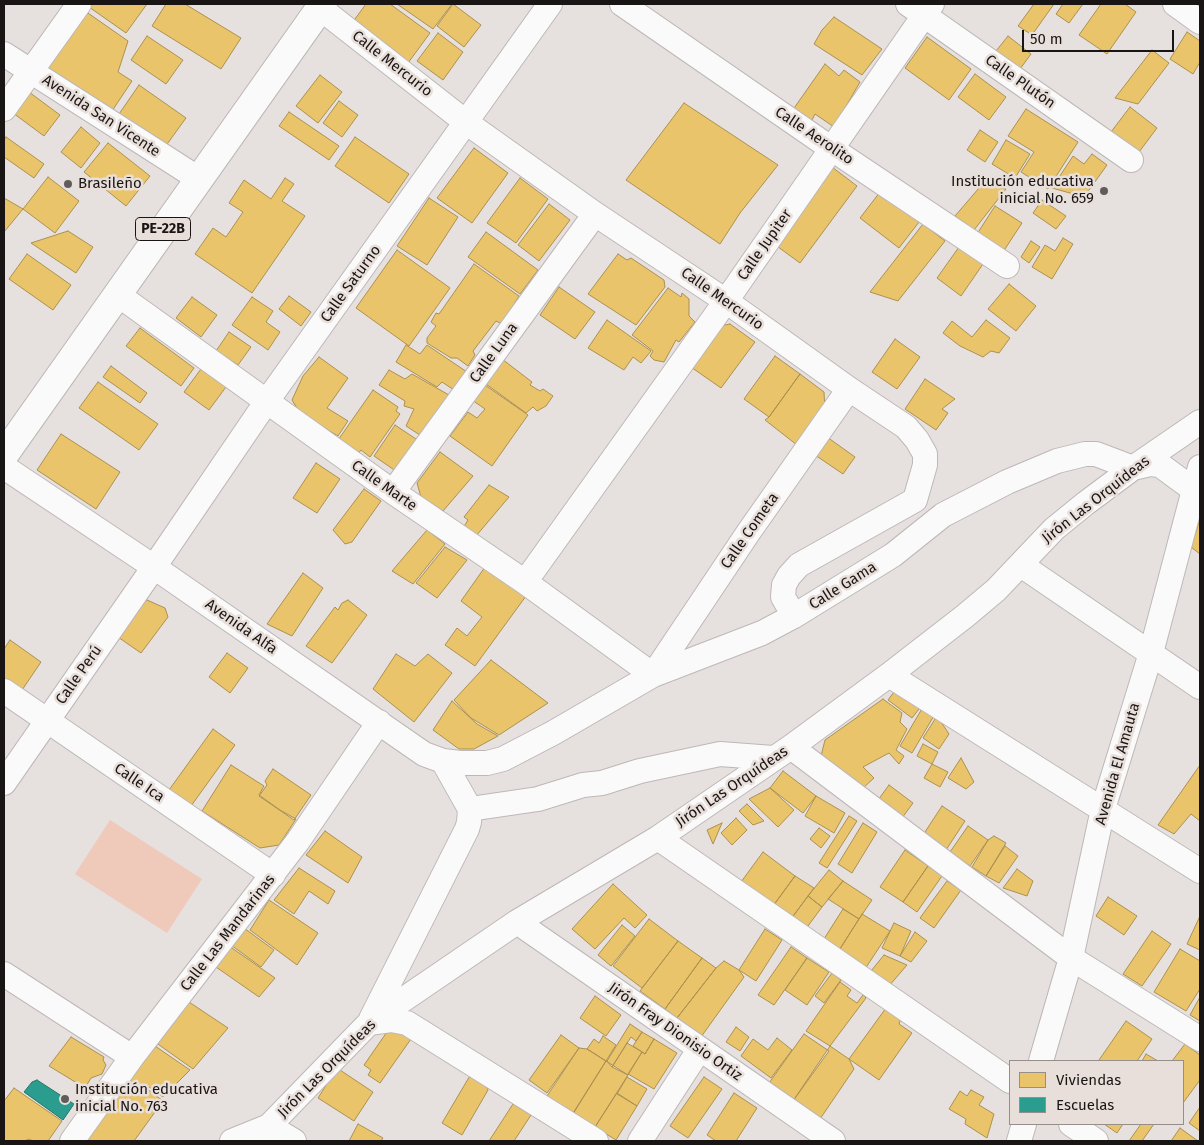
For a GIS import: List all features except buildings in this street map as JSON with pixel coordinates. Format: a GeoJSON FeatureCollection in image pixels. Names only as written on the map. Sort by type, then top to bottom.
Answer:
{"type":"FeatureCollection","features":[{"type":"Feature","properties":{"kind":"highway","name":"PE-22B"},"geometry":{"type":"LineString","coordinates":[[4,455],[321,6]]}},
{"type":"Feature","properties":{"kind":"street"},"geometry":{"type":"LineString","coordinates":[[4,109],[79,4]]}},
{"type":"Feature","properties":{"kind":"street","name":"Calle Saturno"},"geometry":{"type":"LineString","coordinates":[[154,567],[267,401],[550,4]]}},
{"type":"Feature","properties":{"kind":"street","name":"Calle Aerolito"},"geometry":{"type":"LineString","coordinates":[[622,4],[1007,266]]}},
{"type":"Feature","properties":{"kind":"street"},"geometry":{"type":"LineString","coordinates":[[1175,4],[1200,22]]}},
{"type":"Feature","properties":{"kind":"street","name":"Calle Mercurio"},"geometry":{"type":"LineString","coordinates":[[321,6],[467,123],[595,214],[726,301],[849,389],[906,427],[918,440],[925,454],[925,465],[915,500],[799,565],[784,585],[783,597],[794,616]]}},
{"type":"Feature","properties":{"kind":"street","name":"Calle Jupiter"},"geometry":{"type":"LineString","coordinates":[[525,582],[726,301],[832,148],[922,8]]}},
{"type":"Feature","properties":{"kind":"street","name":"Calle Plutón"},"geometry":{"type":"LineString","coordinates":[[922,8],[1131,160]]}},
{"type":"Feature","properties":{"kind":"street","name":"Avenida San Vicente"},"geometry":{"type":"LineString","coordinates":[[4,54],[199,179]]}},
{"type":"Feature","properties":{"kind":"street","name":"Calle Luna"},"geometry":{"type":"LineString","coordinates":[[393,492],[595,214]]}},
{"type":"Feature","properties":{"kind":"street","name":"Calle Marte"},"geometry":{"type":"LineString","coordinates":[[117,294],[393,492],[525,582],[653,675]]}},
{"type":"Feature","properties":{"kind":"street","name":"Calle Cometa"},"geometry":{"type":"LineString","coordinates":[[653,675],[748,533],[849,389]]}},
{"type":"Feature","properties":{"kind":"street","name":"Jirón Las Orquídeas"},"geometry":{"type":"LineString","coordinates":[[264,1134],[369,1023],[517,922],[658,838],[889,676],[996,590],[1054,529],[1133,468],[1200,422]]}},
{"type":"Feature","properties":{"kind":"street","name":"Calle Gama"},"geometry":{"type":"LineString","coordinates":[[487,763],[521,751],[653,675],[762,634],[893,555],[943,515],[1057,461],[1085,454],[1096,454],[1133,468],[1150,464],[1160,465],[1194,490]]}},
{"type":"Feature","properties":{"kind":"street","name":"Avenida Alfa"},"geometry":{"type":"LineString","coordinates":[[4,468],[154,567],[424,754],[443,761],[487,763]]}},
{"type":"Feature","properties":{"kind":"street","name":"Avenida El Amauta"},"geometry":{"type":"LineString","coordinates":[[1041,1060],[1071,958],[1103,809],[1152,653],[1200,468]]}},
{"type":"Feature","properties":{"kind":"street"},"geometry":{"type":"LineString","coordinates":[[1021,565],[1200,687]]}},
{"type":"Feature","properties":{"kind":"street","name":"Calle Perú"},"geometry":{"type":"LineString","coordinates":[[4,784],[154,567]]}},
{"type":"Feature","properties":{"kind":"street"},"geometry":{"type":"LineString","coordinates":[[889,676],[1103,809],[1200,872]]}},
{"type":"Feature","properties":{"kind":"street","name":"Calle Ica"},"geometry":{"type":"LineString","coordinates":[[4,691],[274,875]]}},
{"type":"Feature","properties":{"kind":"street","name":"Calle Las Mandarinas"},"geometry":{"type":"LineString","coordinates":[[72,1141],[132,1057],[274,875],[379,722]]}},
{"type":"Feature","properties":{"kind":"street"},"geometry":{"type":"LineString","coordinates":[[470,809],[538,799],[583,785],[602,783],[640,771],[720,754],[782,752],[1071,958],[1200,1039]]}},
{"type":"Feature","properties":{"kind":"street"},"geometry":{"type":"LineString","coordinates":[[369,1023],[469,822],[470,809],[443,761]]}},
{"type":"Feature","properties":{"kind":"street"},"geometry":{"type":"LineString","coordinates":[[658,838],[1009,1080]]}},
{"type":"Feature","properties":{"kind":"street","name":"Jirón Fray Dionisio Ortiz"},"geometry":{"type":"LineString","coordinates":[[517,922],[699,1050],[833,1141]]}},
{"type":"Feature","properties":{"kind":"street"},"geometry":{"type":"LineString","coordinates":[[4,974],[132,1057]]}},
{"type":"Feature","properties":{"kind":"street"},"geometry":{"type":"LineString","coordinates":[[369,1023],[392,1020],[407,1023],[596,1141]]}},
{"type":"Feature","properties":{"kind":"street"},"geometry":{"type":"LineString","coordinates":[[640,1141],[699,1050]]}},
{"type":"Feature","properties":{"kind":"street"},"geometry":{"type":"LineString","coordinates":[[1019,1141],[1024,1125]]}},
{"type":"Feature","properties":{"kind":"street"},"geometry":{"type":"LineString","coordinates":[[1072,1125],[1096,1141]]}},
{"type":"Feature","properties":{"kind":"street"},"geometry":{"type":"LineString","coordinates":[[232,1141],[264,1134],[294,1141]]}},
{"type":"Feature","properties":{"kind":"shaded area"},"geometry":{"type":"Polygon","coordinates":[[[110,820],[202,879],[167,933],[75,874],[110,820]]]}},
{"type":"Feature","properties":{"kind":"place","name":"Brasileño"},"geometry":{"type":"Point","coordinates":[68,184]}},
{"type":"Feature","properties":{"kind":"place","name":"Institución educativa inicial No. 659"},"geometry":{"type":"Point","coordinates":[1104,191]}},
{"type":"Feature","properties":{"kind":"place","name":"Institución educativa inicial No. 763"},"geometry":{"type":"Point","coordinates":[65,1099]}}]}
